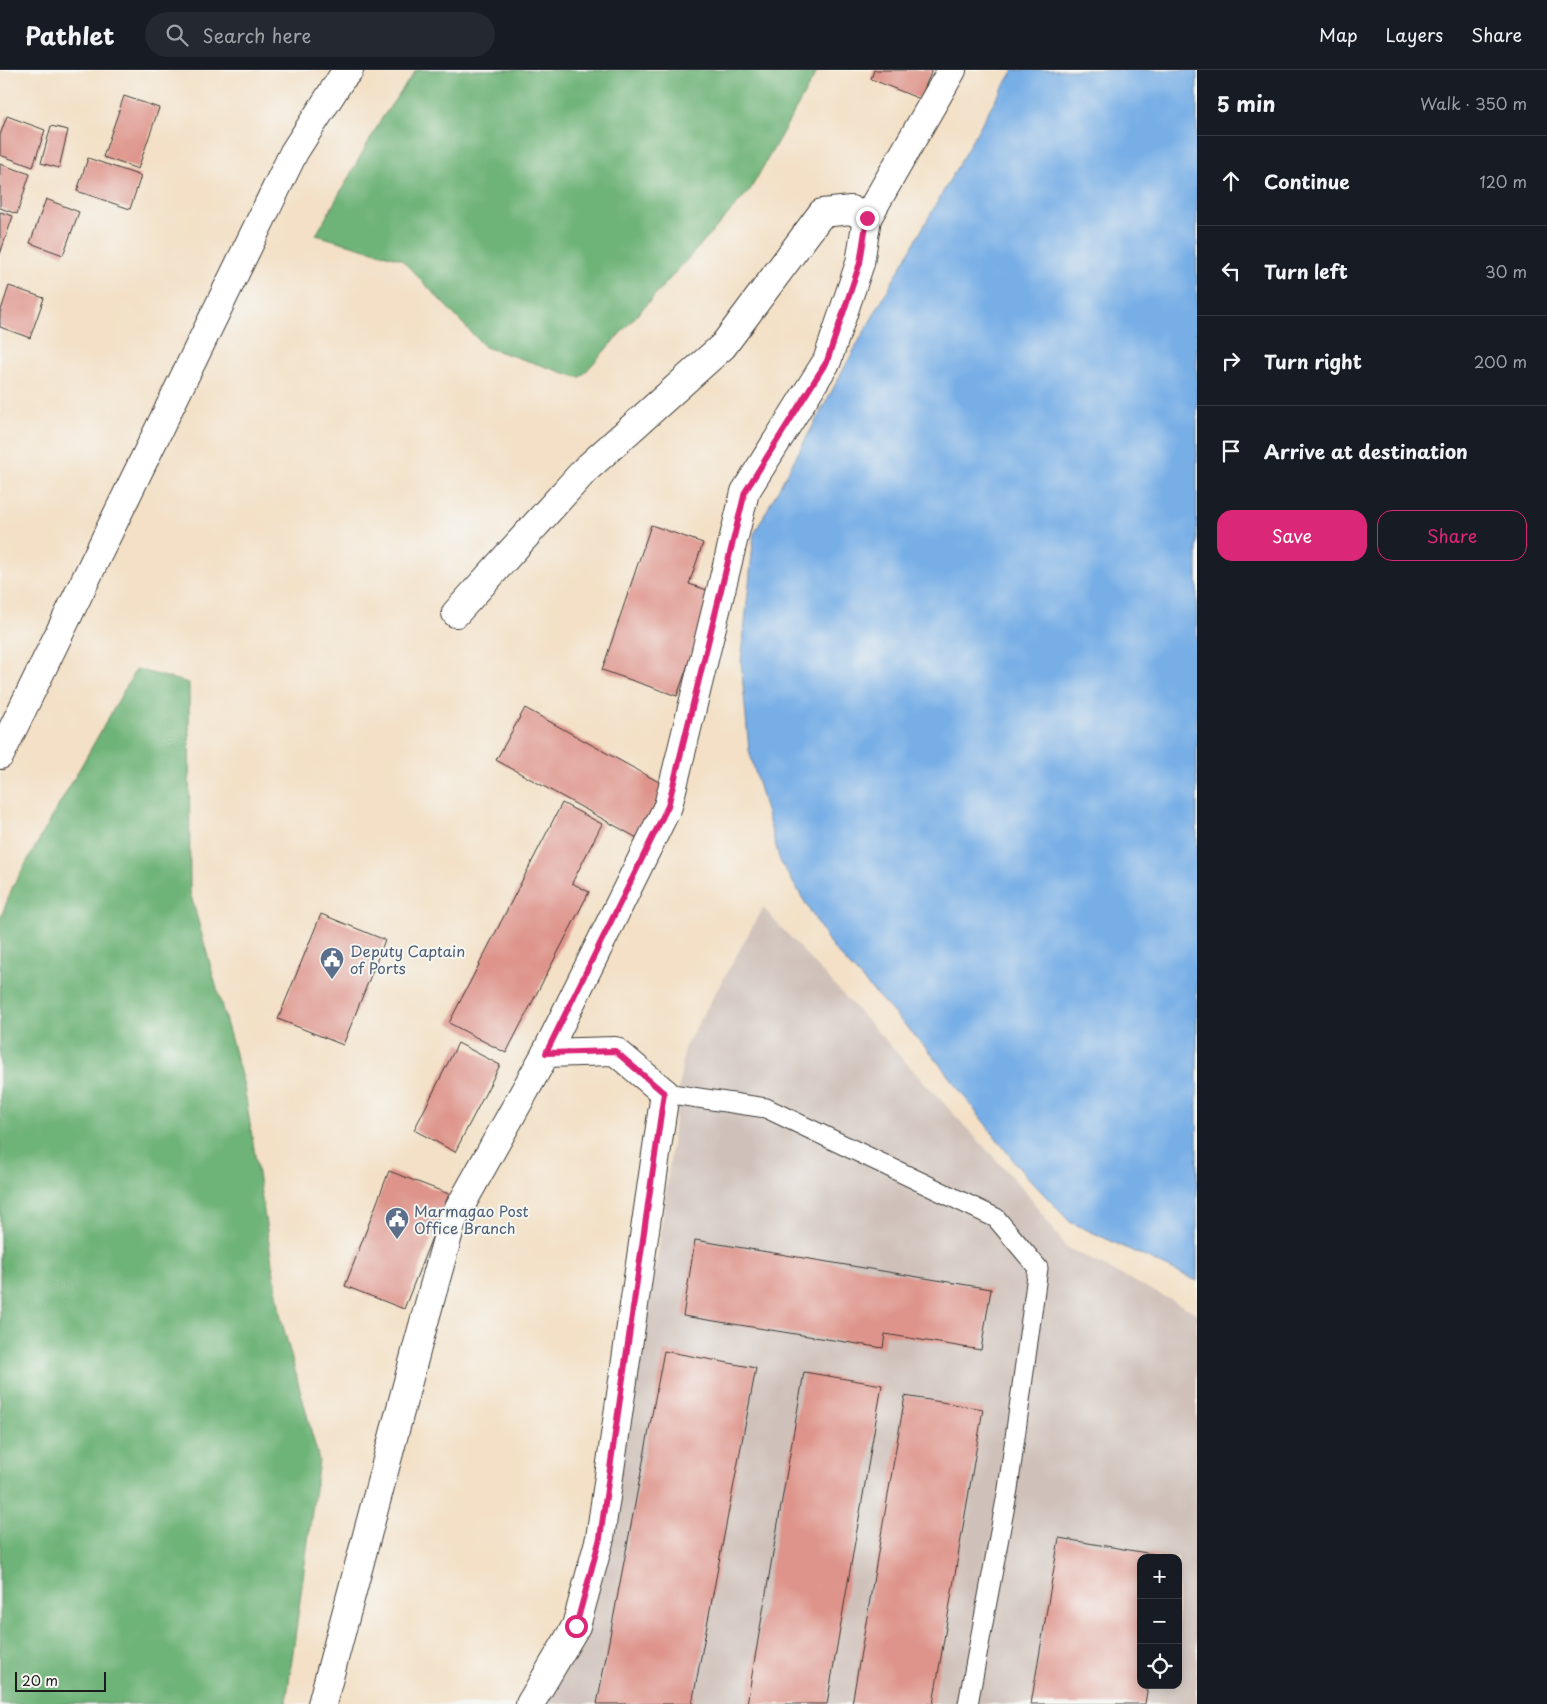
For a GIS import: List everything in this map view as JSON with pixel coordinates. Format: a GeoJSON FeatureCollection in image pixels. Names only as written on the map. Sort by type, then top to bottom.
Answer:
{"type":"FeatureCollection","features":[{"type":"Feature","properties":{"kind":"street"},"geometry":{"type":"LineString","coordinates":[[322,1704],[452,1221],[546,1053],[668,806],[745,492],[827,361],[860,263],[867,218],[952,70]]}},
{"type":"Feature","properties":{"kind":"street"},"geometry":{"type":"LineString","coordinates":[[0,755],[294,152],[338,73]]}},
{"type":"Feature","properties":{"kind":"street"},"geometry":{"type":"LineString","coordinates":[[456,613],[585,470],[723,346],[822,213],[851,210],[867,218]]}},
{"type":"Feature","properties":{"kind":"street"},"geometry":{"type":"LineString","coordinates":[[530,1704],[576,1626],[600,1538],[664,1093],[615,1051],[546,1053]]}},
{"type":"Feature","properties":{"kind":"lane"},"geometry":{"type":"LineString","coordinates":[[664,1093],[766,1108],[996,1218],[1038,1268],[1008,1488],[968,1704]]}},
{"type":"Feature","properties":{"kind":"shaded area"},"geometry":{"type":"Polygon","coordinates":[[[763,908],[1025,1191],[1066,1247],[1197,1313],[1197,1704],[547,1704],[590,1624],[658,1254],[684,1049],[763,908]]]}},
{"type":"Feature","properties":{"kind":"green space"},"geometry":{"type":"Polygon","coordinates":[[[416,70],[818,70],[750,190],[580,378],[485,347],[401,259],[316,235],[382,118],[416,70]]]}},
{"type":"Feature","properties":{"kind":"green space"},"geometry":{"type":"Polygon","coordinates":[[[136,669],[189,683],[190,892],[244,1086],[281,1318],[319,1460],[286,1704],[0,1704],[0,920],[12,888],[136,669]]]}},
{"type":"Feature","properties":{"kind":"water"},"geometry":{"type":"Polygon","coordinates":[[[1014,70],[1197,70],[1197,1281],[1070,1222],[1020,1169],[930,1052],[832,947],[780,861],[749,750],[741,662],[754,534],[859,341],[992,105],[1014,70]]]}},
{"type":"Feature","properties":{"kind":"building"},"geometry":{"type":"Polygon","coordinates":[[[874,70],[932,70],[920,99],[871,79],[874,70]]]}},
{"type":"Feature","properties":{"kind":"building"},"geometry":{"type":"Polygon","coordinates":[[[124,96],[159,108],[138,169],[103,157],[124,96]]]}},
{"type":"Feature","properties":{"kind":"building"},"geometry":{"type":"Polygon","coordinates":[[[7,116],[45,130],[33,167],[0,155],[0,135],[7,116]]]}},
{"type":"Feature","properties":{"kind":"building"},"geometry":{"type":"Polygon","coordinates":[[[51,126],[68,130],[59,168],[41,163],[51,126]]]}},
{"type":"Feature","properties":{"kind":"building"},"geometry":{"type":"Polygon","coordinates":[[[88,158],[141,176],[130,209],[77,191],[88,158]]]}},
{"type":"Feature","properties":{"kind":"building"},"geometry":{"type":"Polygon","coordinates":[[[0,164],[30,174],[17,214],[0,208],[0,164]]]}},
{"type":"Feature","properties":{"kind":"building"},"geometry":{"type":"Polygon","coordinates":[[[46,199],[79,212],[63,255],[30,243],[46,199]]]}},
{"type":"Feature","properties":{"kind":"building"},"geometry":{"type":"Polygon","coordinates":[[[0,212],[13,216],[0,254],[0,212]]]}},
{"type":"Feature","properties":{"kind":"building"},"geometry":{"type":"Polygon","coordinates":[[[9,286],[44,298],[30,338],[0,327],[0,313],[9,286]]]}},
{"type":"Feature","properties":{"kind":"building"},"geometry":{"type":"Polygon","coordinates":[[[651,525],[703,543],[689,584],[713,592],[677,696],[602,670],[651,525]]]}},
{"type":"Feature","properties":{"kind":"building"},"geometry":{"type":"Polygon","coordinates":[[[525,708],[668,787],[639,839],[496,760],[525,708]]]}},
{"type":"Feature","properties":{"kind":"building"},"geometry":{"type":"Polygon","coordinates":[[[562,803],[602,824],[572,883],[589,892],[506,1053],[449,1023],[562,803]]]}},
{"type":"Feature","properties":{"kind":"building","name":"Deputy Captain of Ports"},"geometry":{"type":"Polygon","coordinates":[[[321,914],[385,940],[343,1045],[278,1019],[321,914]]]}},
{"type":"Feature","properties":{"kind":"building"},"geometry":{"type":"Polygon","coordinates":[[[458,1043],[500,1065],[455,1152],[414,1130],[458,1043]]]}},
{"type":"Feature","properties":{"kind":"building","name":"Marmagao Post Office Branch"},"geometry":{"type":"Polygon","coordinates":[[[389,1171],[449,1194],[404,1309],[345,1286],[389,1171]]]}},
{"type":"Feature","properties":{"kind":"building"},"geometry":{"type":"Polygon","coordinates":[[[695,1240],[991,1289],[981,1350],[885,1334],[883,1348],[683,1316],[695,1240]]]}},
{"type":"Feature","properties":{"kind":"building"},"geometry":{"type":"Polygon","coordinates":[[[664,1351],[756,1368],[692,1704],[597,1704],[664,1351]]]}},
{"type":"Feature","properties":{"kind":"building"},"geometry":{"type":"Polygon","coordinates":[[[804,1372],[882,1385],[827,1704],[747,1704],[804,1372]]]}},
{"type":"Feature","properties":{"kind":"building"},"geometry":{"type":"Polygon","coordinates":[[[905,1396],[983,1409],[933,1704],[852,1704],[905,1396]]]}},
{"type":"Feature","properties":{"kind":"building"},"geometry":{"type":"Polygon","coordinates":[[[1059,1538],[1152,1554],[1137,1554],[1137,1689],[1147,1689],[1145,1704],[1031,1704],[1059,1538]]]}},
{"type":"Feature","properties":{"kind":"place","name":"Deputy Captain of Ports"},"geometry":{"type":"Point","coordinates":[332,980]}},
{"type":"Feature","properties":{"kind":"place","name":"Marmagao Post Office Branch"},"geometry":{"type":"Point","coordinates":[397,1240]}},
{"type":"Feature","properties":{"kind":"route"},"geometry":{"type":"LineString","coordinates":[[576,1626],[600,1538],[664,1093],[615,1051],[546,1053],[668,806],[745,492],[827,361],[860,263],[867,218]]}}]}
